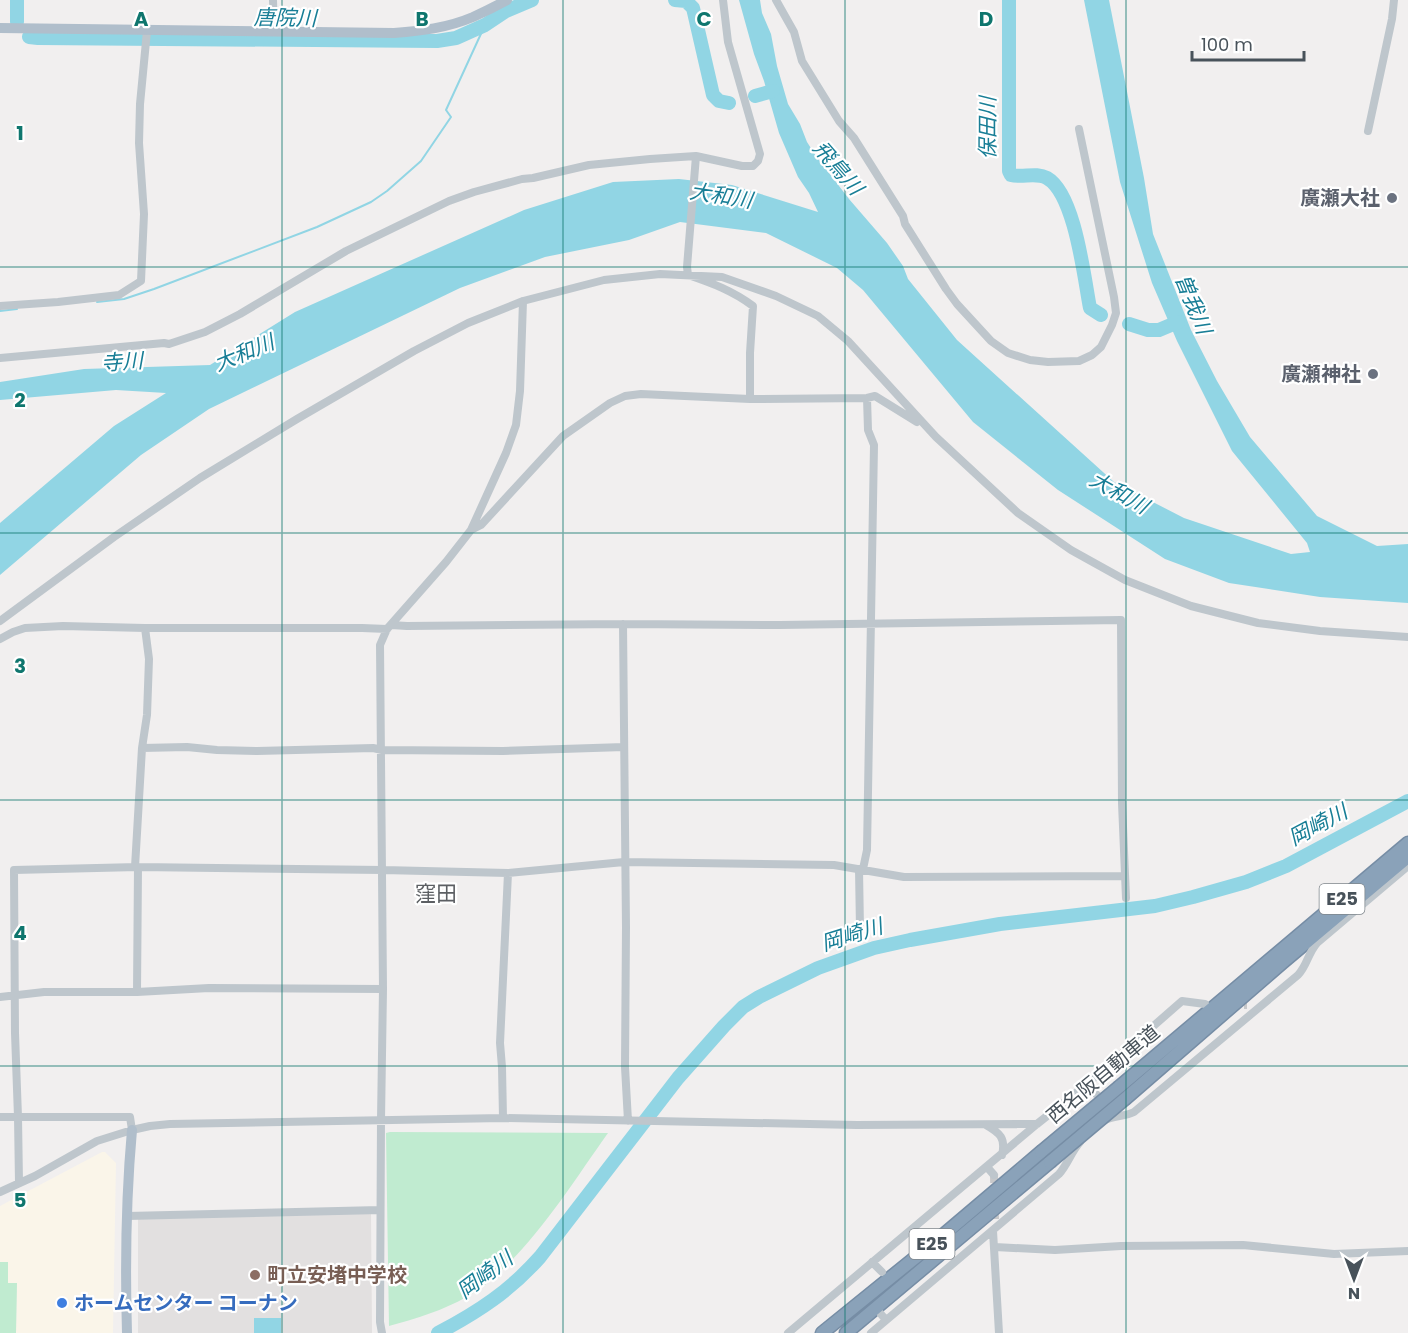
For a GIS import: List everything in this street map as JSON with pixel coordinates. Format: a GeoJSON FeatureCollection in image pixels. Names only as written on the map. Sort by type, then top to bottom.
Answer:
{"type":"FeatureCollection","features":[{"type":"Feature","properties":{"kind":"highway","name":"西名阪自動車道"},"geometry":{"type":"LineString","coordinates":[[846,1333],[1126,1098],[1408,843]]}},
{"type":"Feature","properties":{"kind":"highway","name":"西名阪自動車道"},"geometry":{"type":"LineString","coordinates":[[822,1333],[942,1236],[1119,1087],[1408,857]]}},
{"type":"Feature","properties":{"kind":"main road"},"geometry":{"type":"LineString","coordinates":[[0,28],[394,33],[443,27],[473,17],[507,0]]}},
{"type":"Feature","properties":{"kind":"main road"},"geometry":{"type":"LineString","coordinates":[[127,1333],[127,1216],[132,1130]]}},
{"type":"Feature","properties":{"kind":"street"},"geometry":{"type":"LineString","coordinates":[[273,0],[274,32]]}},
{"type":"Feature","properties":{"kind":"street"},"geometry":{"type":"LineString","coordinates":[[0,358],[169,344],[205,332],[240,314],[346,251],[449,201],[522,179],[590,165],[696,156],[742,166],[753,166],[760,154],[728,42],[723,0]]}},
{"type":"Feature","properties":{"kind":"street"},"geometry":{"type":"LineString","coordinates":[[776,0],[794,32],[802,62],[838,121],[854,138],[946,289],[991,341],[1008,353],[1030,360],[1079,361],[1092,355],[1101,347],[1116,313],[1079,129]]}},
{"type":"Feature","properties":{"kind":"street"},"geometry":{"type":"LineString","coordinates":[[1368,131],[1394,0]]}},
{"type":"Feature","properties":{"kind":"street"},"geometry":{"type":"LineString","coordinates":[[0,306],[119,295],[141,282],[144,214],[139,143],[147,31]]}},
{"type":"Feature","properties":{"kind":"street"},"geometry":{"type":"LineString","coordinates":[[688,271],[696,156]]}},
{"type":"Feature","properties":{"kind":"street"},"geometry":{"type":"LineString","coordinates":[[688,271],[729,290],[753,306],[750,399]]}},
{"type":"Feature","properties":{"kind":"street"},"geometry":{"type":"LineString","coordinates":[[0,621],[114,537],[200,478],[414,351],[468,323],[523,301],[604,279],[688,271],[722,277],[776,296],[818,316],[848,341],[936,437]]}},
{"type":"Feature","properties":{"kind":"street"},"geometry":{"type":"LineString","coordinates":[[382,1333],[380,1322],[380,1210],[383,870],[380,652],[382,638],[389,627],[471,530],[506,453],[516,425],[523,301]]}},
{"type":"Feature","properties":{"kind":"street"},"geometry":{"type":"LineString","coordinates":[[471,530],[481,525],[563,436],[610,403],[625,396],[642,394],[750,399],[867,398],[875,396],[912,418],[936,437],[1018,513],[1071,550],[1125,580],[1191,606],[1258,623],[1320,631],[1408,637]]}},
{"type":"Feature","properties":{"kind":"street"},"geometry":{"type":"LineString","coordinates":[[860,928],[861,869],[867,850],[872,623],[874,445],[867,430],[867,398]]}},
{"type":"Feature","properties":{"kind":"street"},"geometry":{"type":"LineString","coordinates":[[0,639],[25,628],[63,626],[362,628],[623,624],[780,626],[1121,620],[1122,803],[1126,898]]}},
{"type":"Feature","properties":{"kind":"street"},"geometry":{"type":"LineString","coordinates":[[623,624],[625,1067],[628,1120]]}},
{"type":"Feature","properties":{"kind":"street"},"geometry":{"type":"LineString","coordinates":[[137,992],[136,867],[149,659],[145,628]]}},
{"type":"Feature","properties":{"kind":"street"},"geometry":{"type":"LineString","coordinates":[[142,747],[217,750],[373,748],[503,751],[624,747]]}},
{"type":"Feature","properties":{"kind":"street"},"geometry":{"type":"LineString","coordinates":[[19,1183],[14,870],[136,867],[508,873],[624,862],[834,865],[904,877],[1125,876]]}},
{"type":"Feature","properties":{"kind":"street"},"geometry":{"type":"LineString","coordinates":[[873,1332],[883,1317],[1059,1174],[1073,1150],[1103,1121],[1134,1112],[1302,971],[1317,943],[1408,866]]}},
{"type":"Feature","properties":{"kind":"street"},"geometry":{"type":"LineString","coordinates":[[503,1118],[500,1042],[508,873]]}},
{"type":"Feature","properties":{"kind":"street"},"geometry":{"type":"LineString","coordinates":[[0,997],[44,992],[137,992],[209,988],[383,989]]}},
{"type":"Feature","properties":{"kind":"street"},"geometry":{"type":"LineString","coordinates":[[788,1333],[1086,1085],[1182,1001],[1205,1004]]}},
{"type":"Feature","properties":{"kind":"street"},"geometry":{"type":"LineString","coordinates":[[1247,1005],[1261,1006]]}},
{"type":"Feature","properties":{"kind":"street"},"geometry":{"type":"LineString","coordinates":[[1086,1085],[1120,1116]]}},
{"type":"Feature","properties":{"kind":"street"},"geometry":{"type":"LineString","coordinates":[[0,1117],[130,1118],[132,1130]]}},
{"type":"Feature","properties":{"kind":"street"},"geometry":{"type":"LineString","coordinates":[[0,1192],[97,1141],[150,1126],[190,1123],[503,1118],[857,1125],[1037,1124]]}},
{"type":"Feature","properties":{"kind":"street"},"geometry":{"type":"LineString","coordinates":[[985,1124],[1002,1138],[1004,1146],[1002,1155]]}},
{"type":"Feature","properties":{"kind":"street"},"geometry":{"type":"LineString","coordinates":[[987,1167],[994,1175]]}},
{"type":"Feature","properties":{"kind":"street"},"geometry":{"type":"LineString","coordinates":[[127,1216],[380,1210]]}},
{"type":"Feature","properties":{"kind":"street"},"geometry":{"type":"LineString","coordinates":[[996,1225],[994,1247],[999,1333]]}},
{"type":"Feature","properties":{"kind":"street"},"geometry":{"type":"LineString","coordinates":[[994,1247],[1055,1250],[1121,1246],[1243,1245],[1334,1254],[1408,1251]]}},
{"type":"Feature","properties":{"kind":"street"},"geometry":{"type":"LineString","coordinates":[[872,1262],[882,1272]]}},
{"type":"Feature","properties":{"kind":"shaded area"},"geometry":{"type":"Polygon","coordinates":[[[105,1152],[116,1163],[113,1333],[16,1333],[17,1283],[7,1283],[8,1263],[0,1262],[0,1206],[105,1152]]]}},
{"type":"Feature","properties":{"kind":"shaded area","name":"町立安堵中学校"},"geometry":{"type":"Polygon","coordinates":[[[371,1213],[372,1333],[138,1333],[138,1218],[371,1213]]]}},
{"type":"Feature","properties":{"kind":"green space"},"geometry":{"type":"Polygon","coordinates":[[[386,1133],[608,1133],[566,1193],[521,1251],[486,1284],[452,1305],[389,1326],[386,1133]]]}},
{"type":"Feature","properties":{"kind":"green space"},"geometry":{"type":"Polygon","coordinates":[[[0,1262],[8,1262],[8,1283],[17,1283],[16,1333],[0,1333],[0,1262]]]}},
{"type":"Feature","properties":{"kind":"water","name":"大和川"},"geometry":{"type":"Polygon","coordinates":[[[739,0],[760,0],[788,104],[807,142],[849,199],[887,243],[903,266],[908,279],[957,340],[1114,482],[1184,518],[1291,554],[1310,552],[1307,543],[1232,451],[1177,341],[1152,283],[1120,182],[1084,0],[1109,0],[1153,234],[1191,330],[1217,381],[1250,437],[1317,516],[1377,546],[1408,544],[1408,603],[1320,597],[1229,583],[1165,559],[1058,490],[973,422],[863,290],[837,268],[766,233],[680,222],[629,240],[545,257],[460,288],[209,409],[141,455],[0,575],[0,523],[114,426],[166,393],[116,390],[0,400],[0,382],[84,369],[210,365],[295,312],[524,210],[613,182],[679,179],[732,185],[818,212],[798,177],[779,133],[739,0]]]}},
{"type":"Feature","properties":{"kind":"water"},"geometry":{"type":"Polygon","coordinates":[[[254,1318],[281,1318],[281,1333],[254,1333],[254,1318]]]}},
{"type":"Feature","properties":{"kind":"waterway","name":"唐院川"},"geometry":{"type":"LineString","coordinates":[[17,0],[17,22]]}},
{"type":"Feature","properties":{"kind":"waterway","name":"唐院川"},"geometry":{"type":"LineString","coordinates":[[29,37],[437,41],[456,38],[532,0]]}},
{"type":"Feature","properties":{"kind":"waterway","name":"唐院川"},"geometry":{"type":"LineString","coordinates":[[675,0],[686,1],[693,8],[713,95],[719,101],[729,103]]}},
{"type":"Feature","properties":{"kind":"waterway","name":"保田川"},"geometry":{"type":"LineString","coordinates":[[1009,0],[1009,171],[1011,175],[1016,176],[1043,176],[1057,187],[1065,201],[1077,237],[1090,308],[1101,315]]}},
{"type":"Feature","properties":{"kind":"waterway"},"geometry":{"type":"LineString","coordinates":[[97,302],[124,299],[154,289],[317,227],[371,202],[387,191],[421,161],[451,117],[446,110],[485,25]]}},
{"type":"Feature","properties":{"kind":"waterway","name":"唐院川"},"geometry":{"type":"LineString","coordinates":[[755,96],[773,91]]}},
{"type":"Feature","properties":{"kind":"waterway"},"geometry":{"type":"LineString","coordinates":[[0,311],[17,309]]}},
{"type":"Feature","properties":{"kind":"waterway","name":"保田川"},"geometry":{"type":"LineString","coordinates":[[1129,324],[1148,330],[1159,330],[1178,322]]}},
{"type":"Feature","properties":{"kind":"waterway","name":"岡崎川"},"geometry":{"type":"LineString","coordinates":[[438,1333],[493,1300],[529,1269],[678,1078],[724,1026],[743,1007],[759,997],[818,968],[874,948],[1000,924],[1155,906],[1246,882],[1286,866],[1408,801]]}},
{"type":"Feature","properties":{"kind":"tunnel"},"geometry":{"type":"LineString","coordinates":[[1232,1005],[1247,1005]]}},
{"type":"Feature","properties":{"kind":"tunnel"},"geometry":{"type":"LineString","coordinates":[[994,1175],[995,1219]]}},
{"type":"Feature","properties":{"kind":"place","name":"廣瀬大社"},"geometry":{"type":"Point","coordinates":[1392,198]}},
{"type":"Feature","properties":{"kind":"place","name":"廣瀬神社"},"geometry":{"type":"Point","coordinates":[1373,374]}},
{"type":"Feature","properties":{"kind":"place","name":"町立安堵中学校"},"geometry":{"type":"Point","coordinates":[255,1275]}},
{"type":"Feature","properties":{"kind":"place","name":"ホームセンター コーナン"},"geometry":{"type":"Point","coordinates":[62,1303]}},
{"type":"Feature","properties":{"kind":"district","name":"窪田"},"geometry":{"type":"Point","coordinates":[436,894]}},
{"type":"Feature","properties":{"kind":"water label","name":"飛鳥川"},"geometry":{"type":"Point","coordinates":[838,168]}},
{"type":"Feature","properties":{"kind":"water label","name":"曽我川"},"geometry":{"type":"Point","coordinates":[1193,304]}},
{"type":"Feature","properties":{"kind":"water label","name":"寺川"},"geometry":{"type":"Point","coordinates":[122,362]}}]}
